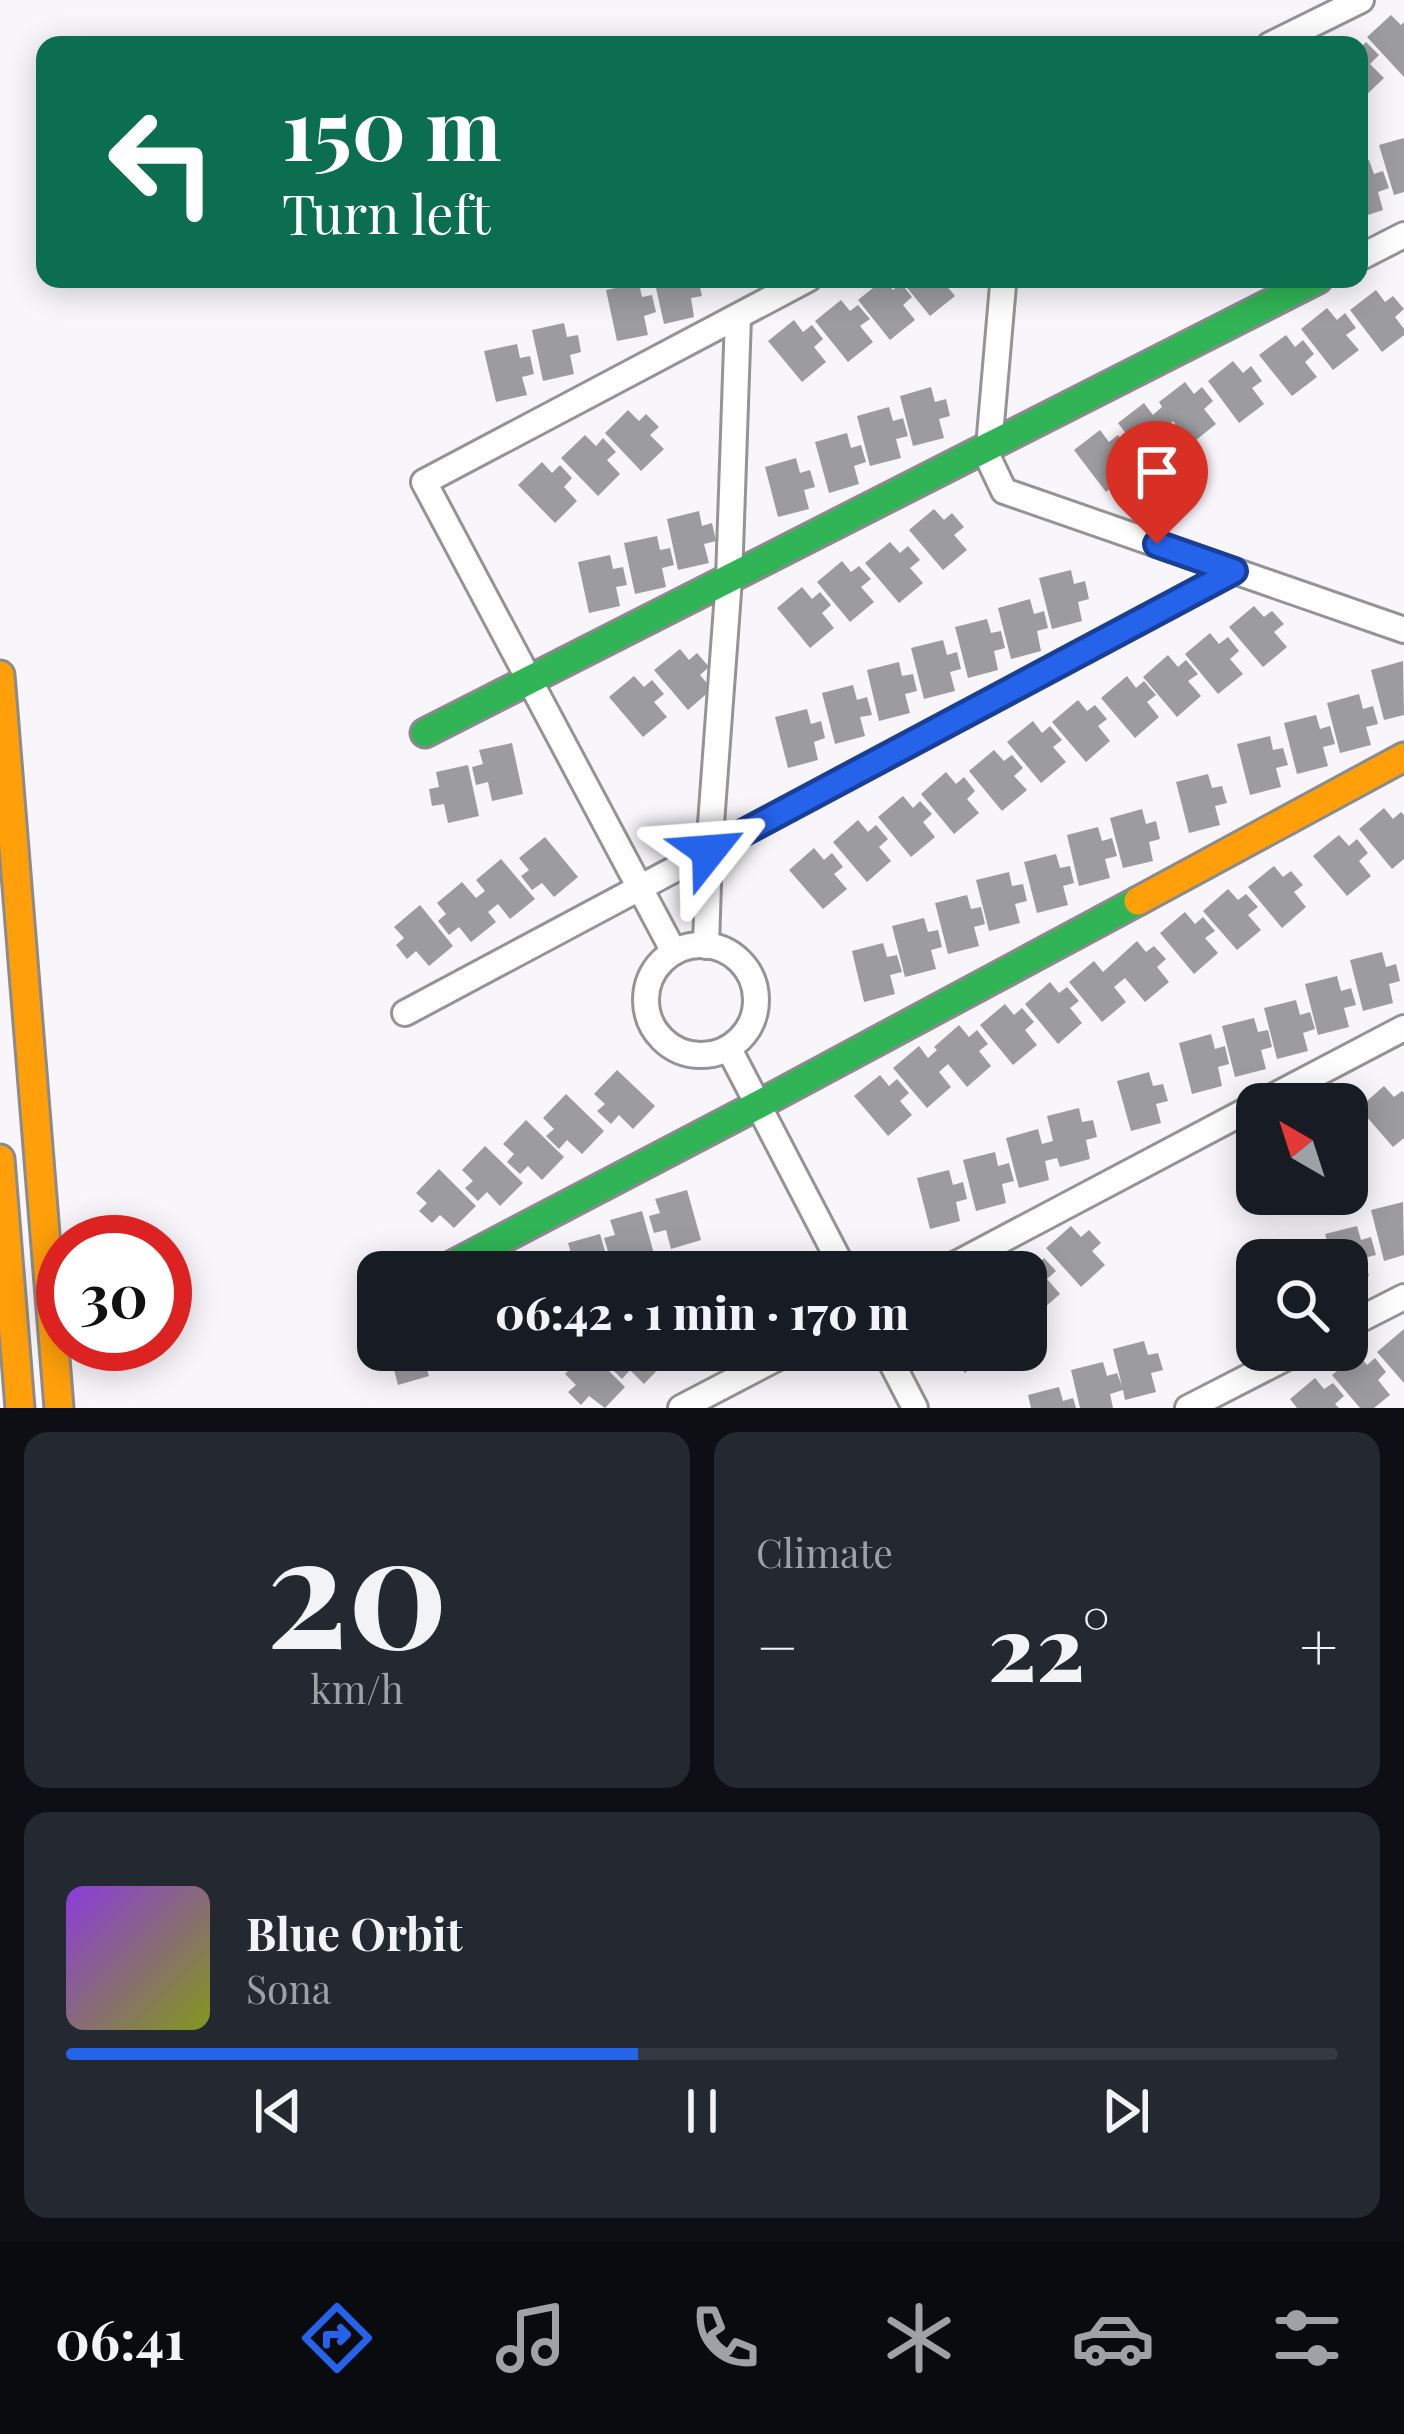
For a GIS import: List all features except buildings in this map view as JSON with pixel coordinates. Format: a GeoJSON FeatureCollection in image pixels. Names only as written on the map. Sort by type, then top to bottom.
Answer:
{"type":"FeatureCollection","features":[{"type":"Feature","properties":{"kind":"main road"},"geometry":{"type":"LineString","coordinates":[[425,734],[1300,288]]}},
{"type":"Feature","properties":{"kind":"main road"},"geometry":{"type":"LineString","coordinates":[[0,675],[58,1408]]}},
{"type":"Feature","properties":{"kind":"main road"},"geometry":{"type":"LineString","coordinates":[[479,1251],[1404,757]]}},
{"type":"Feature","properties":{"kind":"main road"},"geometry":{"type":"LineString","coordinates":[[0,1159],[20,1408]]}},
{"type":"Feature","properties":{"kind":"street"},"geometry":{"type":"LineString","coordinates":[[1288,36],[1361,0]]}},
{"type":"Feature","properties":{"kind":"street"},"geometry":{"type":"LineString","coordinates":[[1368,254],[1404,236]]}},
{"type":"Feature","properties":{"kind":"street"},"geometry":{"type":"LineString","coordinates":[[674,952],[424,482],[791,288]]}},
{"type":"Feature","properties":{"kind":"street"},"geometry":{"type":"LineString","coordinates":[[1004,288],[986,448],[1004,490],[1404,630]]}},
{"type":"Feature","properties":{"kind":"street"},"geometry":{"type":"LineString","coordinates":[[706,946],[729,579],[738,316]]}},
{"type":"Feature","properties":{"kind":"street"},"geometry":{"type":"LineString","coordinates":[[405,1013],[1234,571]]}},
{"type":"Feature","properties":{"kind":"street"},"geometry":{"type":"LineString","coordinates":[[696,945],[714,946],[745,967],[757,1002],[753,1020],[729,1048],[694,1056],[662,1040],[652,1026],[646,991],[652,975],[674,952],[696,945]]}},
{"type":"Feature","properties":{"kind":"street"},"geometry":{"type":"LineString","coordinates":[[1300,1083],[1404,1028]]}},
{"type":"Feature","properties":{"kind":"street"},"geometry":{"type":"LineString","coordinates":[[729,1048],[833,1251]]}},
{"type":"Feature","properties":{"kind":"street"},"geometry":{"type":"LineString","coordinates":[[981,1251],[1236,1117]]}},
{"type":"Feature","properties":{"kind":"street"},"geometry":{"type":"LineString","coordinates":[[1368,1315],[1404,1297]]}},
{"type":"Feature","properties":{"kind":"street"},"geometry":{"type":"LineString","coordinates":[[681,1408],[752,1371]]}},
{"type":"Feature","properties":{"kind":"street"},"geometry":{"type":"LineString","coordinates":[[896,1371],[915,1408]]}},
{"type":"Feature","properties":{"kind":"street"},"geometry":{"type":"LineString","coordinates":[[1188,1408],[1260,1371]]}},
{"type":"Feature","properties":{"kind":"traffic: fast"},"geometry":{"type":"LineString","coordinates":[[425,733],[1300,288]]}},
{"type":"Feature","properties":{"kind":"traffic: fast"},"geometry":{"type":"LineString","coordinates":[[479,1251],[1138,901]]}},
{"type":"Feature","properties":{"kind":"traffic: slow"},"geometry":{"type":"LineString","coordinates":[[0,675],[59,1408]]}},
{"type":"Feature","properties":{"kind":"traffic: slow"},"geometry":{"type":"LineString","coordinates":[[1138,901],[1404,757]]}},
{"type":"Feature","properties":{"kind":"traffic: slow"},"geometry":{"type":"LineString","coordinates":[[0,1159],[20,1408]]}},
{"type":"Feature","properties":{"kind":"route"},"geometry":{"type":"LineString","coordinates":[[709,851],[1234,571],[1157,544]]}}]}
